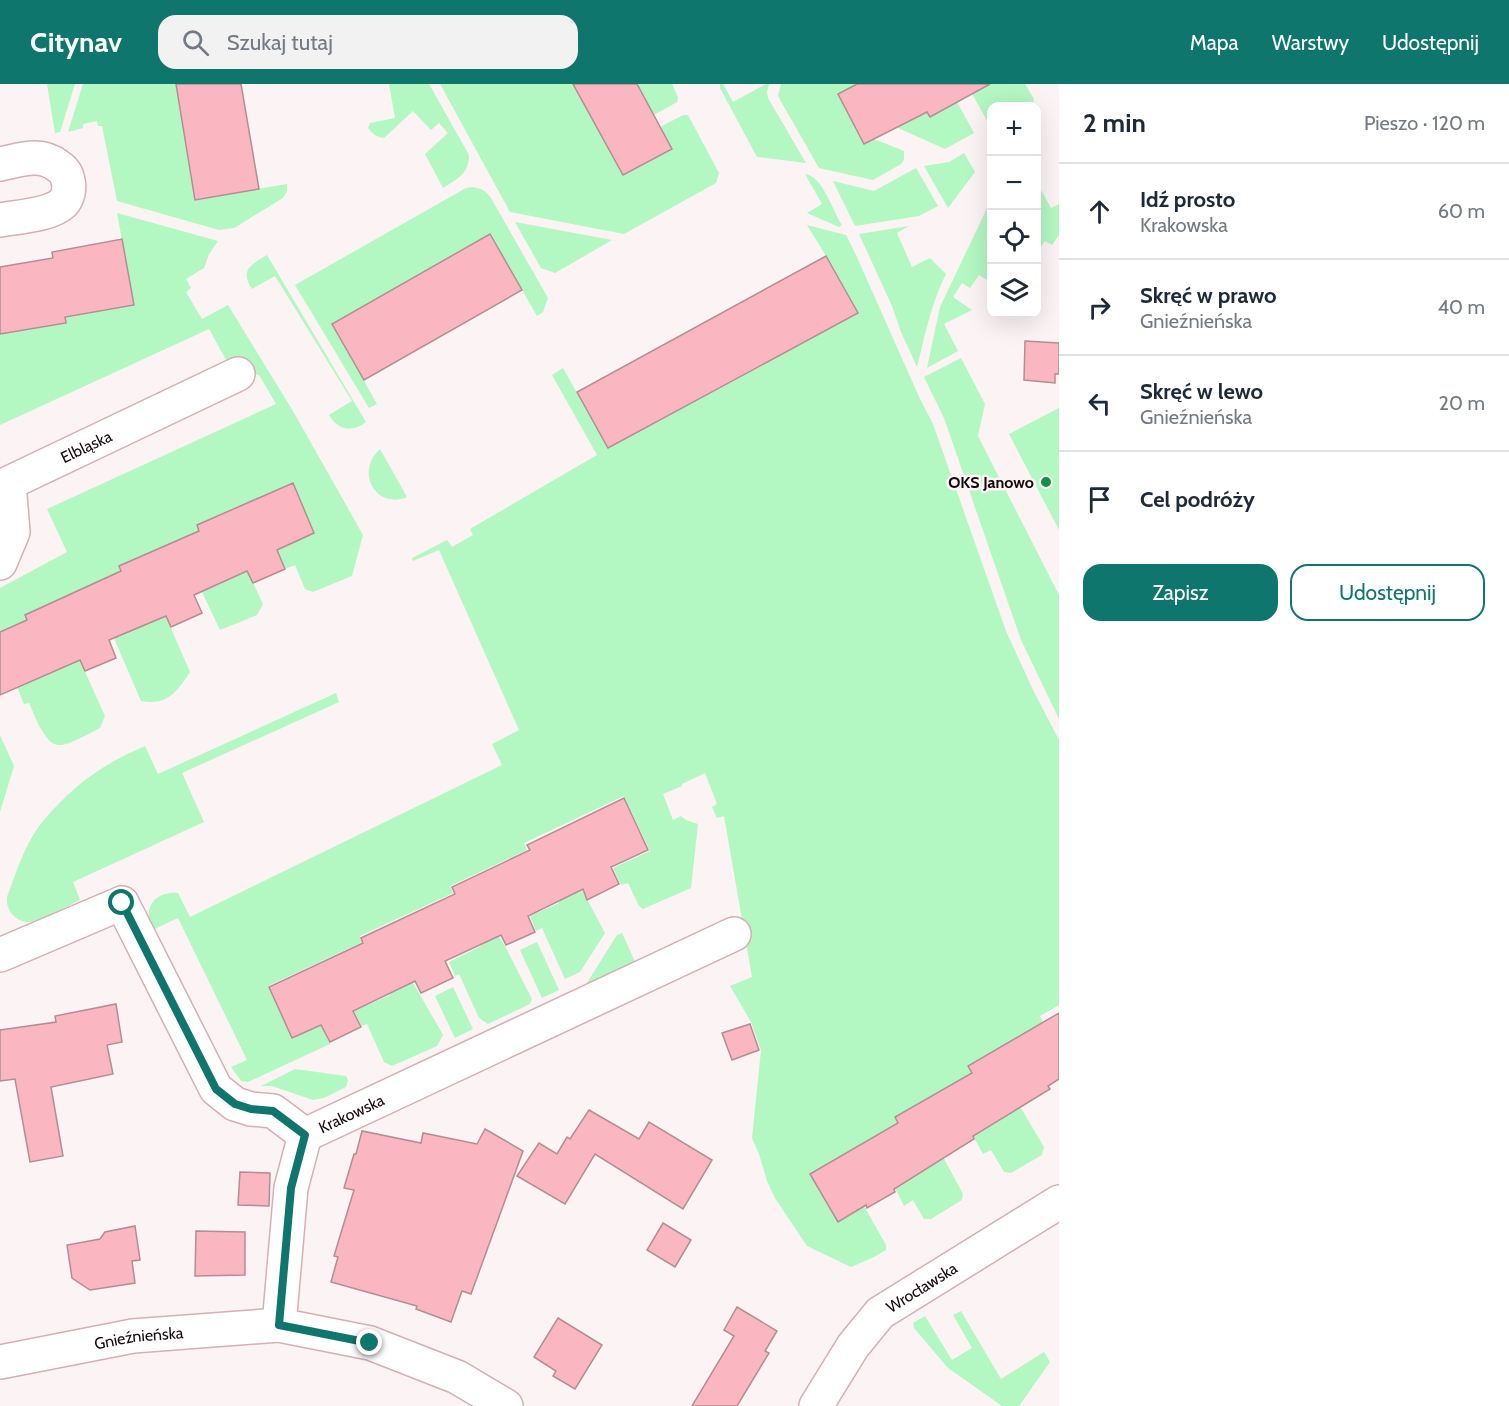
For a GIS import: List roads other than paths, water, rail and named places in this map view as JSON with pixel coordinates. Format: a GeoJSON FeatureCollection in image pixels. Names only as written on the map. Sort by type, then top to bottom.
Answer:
{"type":"FeatureCollection","features":[{"type":"Feature","properties":{"kind":"street"},"geometry":{"type":"LineString","coordinates":[[0,164],[44,158],[65,171],[69,182],[68,194],[64,203],[49,211],[0,220]]}},
{"type":"Feature","properties":{"kind":"street","name":"Elbląska"},"geometry":{"type":"LineString","coordinates":[[0,563],[13,532],[9,483],[238,374]]}},
{"type":"Feature","properties":{"kind":"street","name":"Krakowska"},"geometry":{"type":"LineString","coordinates":[[0,955],[122,903],[216,1089],[235,1104],[251,1109],[273,1111],[305,1135],[734,934]]}},
{"type":"Feature","properties":{"kind":"street"},"geometry":{"type":"LineString","coordinates":[[279,1325],[291,1188],[305,1135]]}},
{"type":"Feature","properties":{"kind":"street","name":"Wrocławska"},"geometry":{"type":"LineString","coordinates":[[816,1406],[853,1346],[880,1313],[1059,1202]]}},
{"type":"Feature","properties":{"kind":"street","name":"Gnieźnieńska"},"geometry":{"type":"LineString","coordinates":[[0,1362],[133,1336],[279,1325],[370,1343],[457,1377],[506,1406]]}},
{"type":"Feature","properties":{"kind":"place","name":"OKS Janowo"},"geometry":{"type":"Point","coordinates":[1046,482]}}]}
